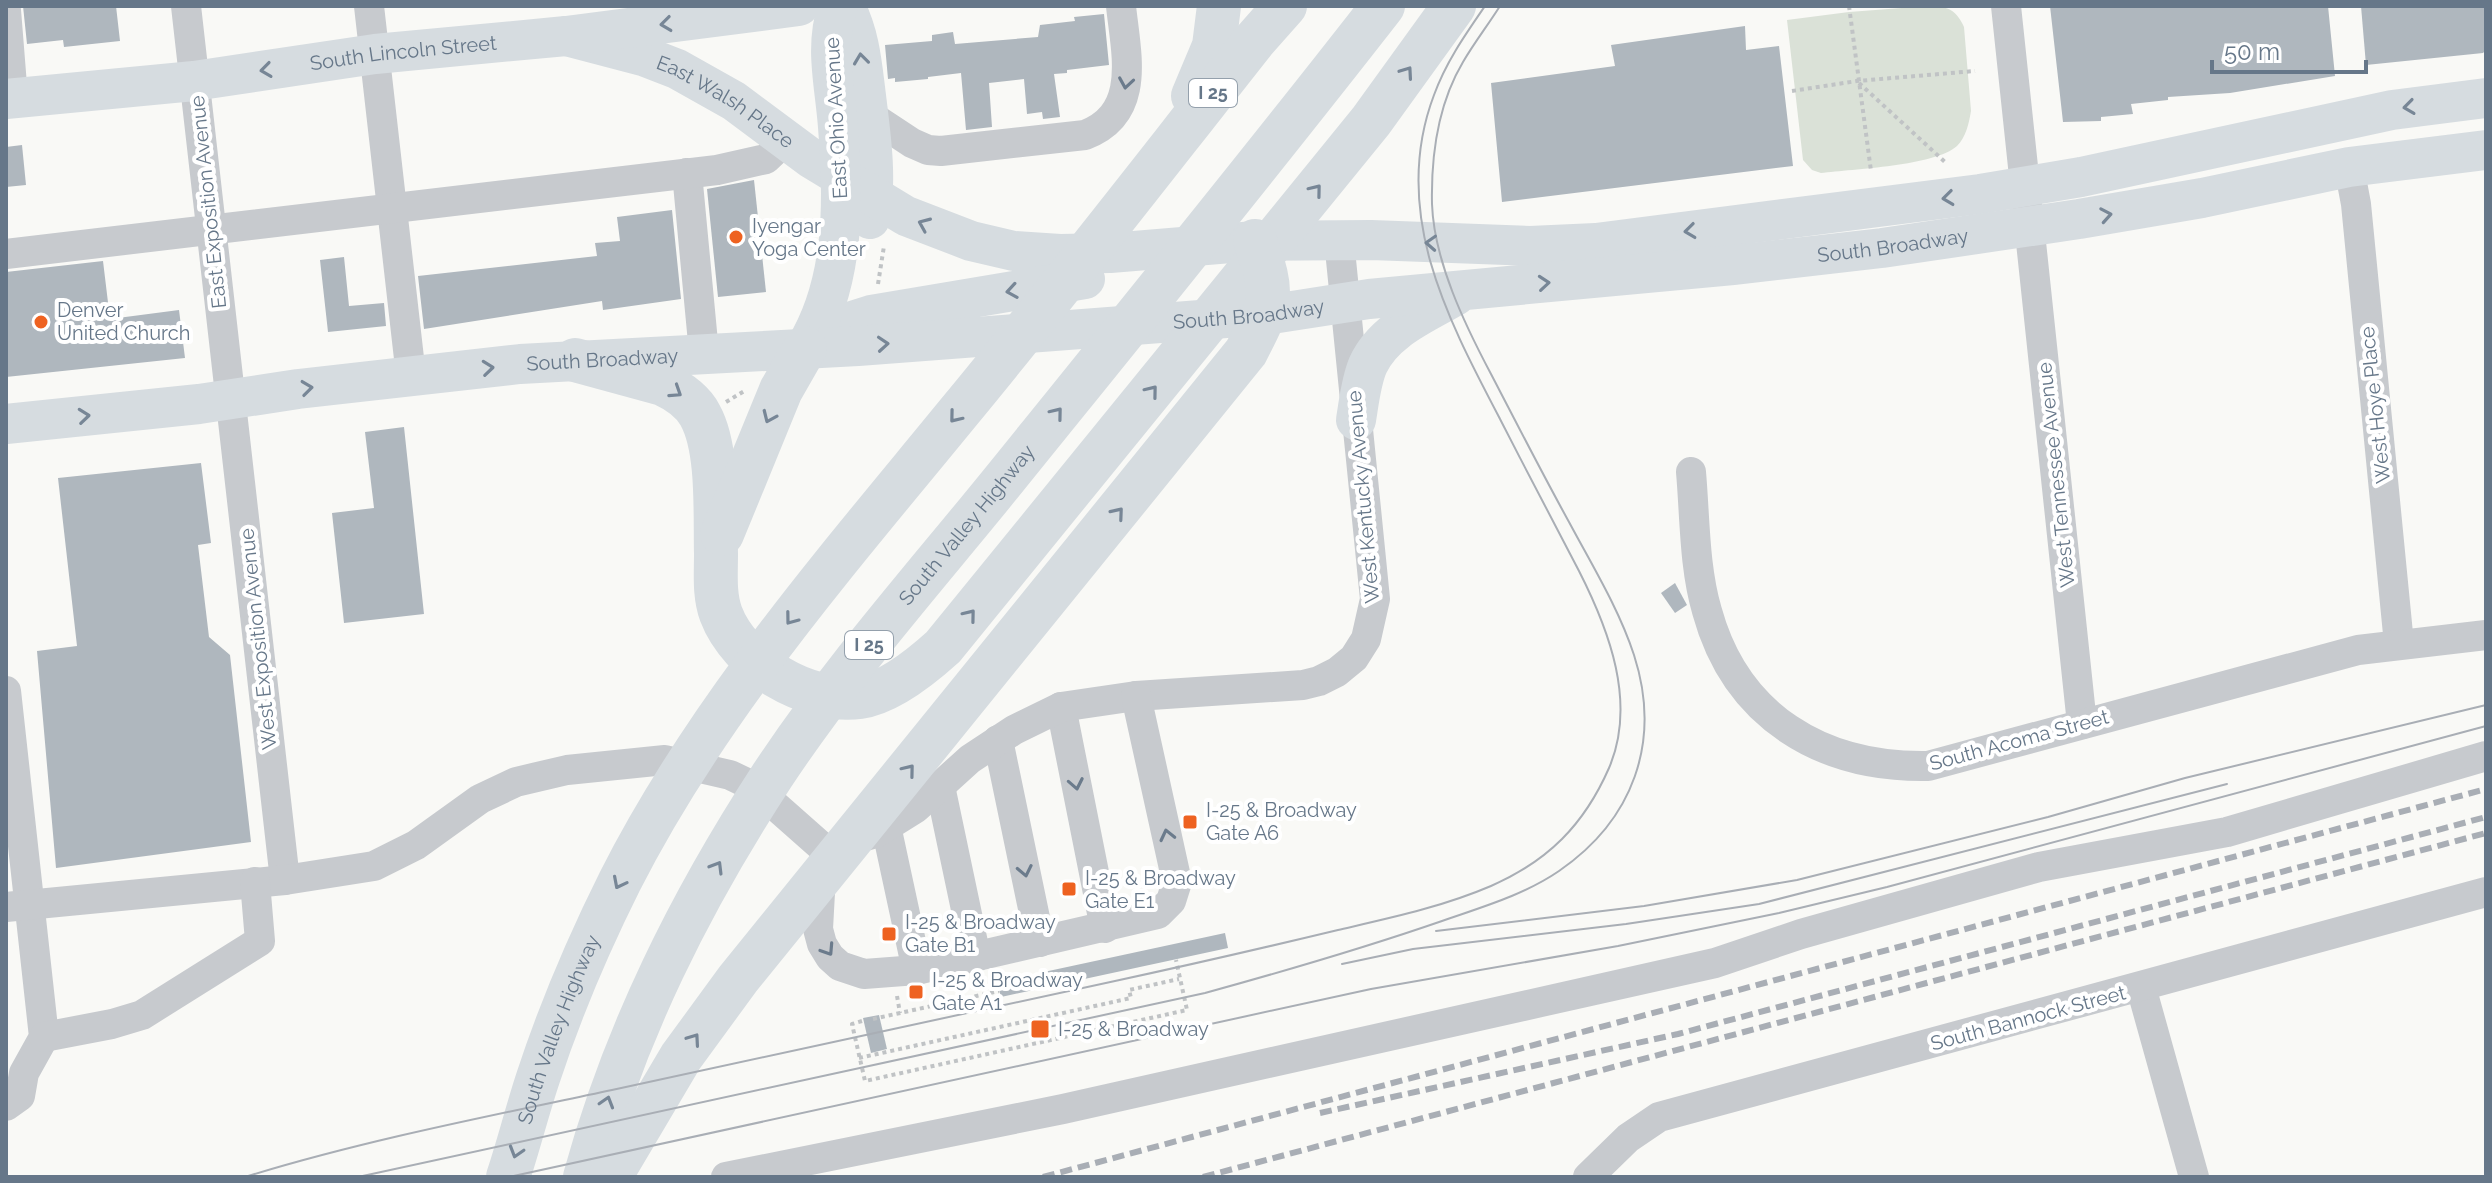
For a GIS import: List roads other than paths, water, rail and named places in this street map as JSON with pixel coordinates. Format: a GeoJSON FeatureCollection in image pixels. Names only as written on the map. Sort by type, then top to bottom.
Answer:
{"type":"FeatureCollection","features":[{"type":"Feature","properties":{"kind":"highway"},"geometry":{"type":"LineString","coordinates":[[1143,181],[1185,113],[1205,72],[1214,46],[1219,6]]}},
{"type":"Feature","properties":{"kind":"highway","name":"South Valley Highway"},"geometry":{"type":"LineString","coordinates":[[508,1177],[566,1000],[621,879],[683,771],[828,571],[1050,302],[1285,6]]}},
{"type":"Feature","properties":{"kind":"highway","name":"South Valley Highway"},"geometry":{"type":"LineString","coordinates":[[585,1177],[613,1083],[642,1012],[705,886],[773,774],[866,648],[1293,122],[1383,6]]}},
{"type":"Feature","properties":{"kind":"highway"},"geometry":{"type":"LineString","coordinates":[[1293,122],[1404,6]]}},
{"type":"Feature","properties":{"kind":"highway"},"geometry":{"type":"LineString","coordinates":[[575,360],[663,384],[676,390],[695,407],[710,446],[717,599],[731,634],[750,656],[816,695],[861,697],[916,671],[943,647],[1371,121],[1454,6]]}},
{"type":"Feature","properties":{"kind":"highway"},"geometry":{"type":"LineString","coordinates":[[610,1177],[681,1057],[738,979],[1246,352],[1266,315],[1270,294],[1267,274],[1255,241]]}},
{"type":"Feature","properties":{"kind":"highway"},"geometry":{"type":"LineString","coordinates":[[716,552],[775,404],[812,336]]}},
{"type":"Feature","properties":{"kind":"main road","name":"South Lincoln Street"},"geometry":{"type":"LineString","coordinates":[[10,99],[194,81],[375,54],[566,36],[799,6]]}},
{"type":"Feature","properties":{"kind":"main road","name":"East Ohio Avenue"},"geometry":{"type":"LineString","coordinates":[[812,336],[849,301],[855,289],[857,186],[829,45],[838,6]]}},
{"type":"Feature","properties":{"kind":"main road","name":"East Ohio Avenue"},"geometry":{"type":"LineString","coordinates":[[845,6],[858,34],[874,167],[857,186]]}},
{"type":"Feature","properties":{"kind":"main road","name":"East Walsh Place"},"geometry":{"type":"LineString","coordinates":[[566,36],[646,57],[677,69],[734,101],[786,140],[857,186]]}},
{"type":"Feature","properties":{"kind":"main road","name":"South Broadway"},"geometry":{"type":"LineString","coordinates":[[857,186],[934,229],[1014,251],[1060,254],[1255,241],[1339,240],[1503,246],[1596,243],[1980,194],[2081,177],[2392,110],[2486,98]]}},
{"type":"Feature","properties":{"kind":"main road","name":"South Broadway"},"geometry":{"type":"LineString","coordinates":[[6,424],[199,404],[411,376],[575,360],[704,353],[812,336],[858,346],[1266,315],[1345,302],[1852,252],[2202,198],[2349,167],[2486,150]]}},
{"type":"Feature","properties":{"kind":"main road"},"geometry":{"type":"LineString","coordinates":[[812,336],[871,315],[1111,275],[1166,247]]}},
{"type":"Feature","properties":{"kind":"main road"},"geometry":{"type":"LineString","coordinates":[[1356,420],[1364,375],[1379,349],[1398,328],[1466,290]]}},
{"type":"Feature","properties":{"kind":"street","name":"East Exposition Avenue"},"geometry":{"type":"LineString","coordinates":[[186,6],[230,398]]}},
{"type":"Feature","properties":{"kind":"street"},"geometry":{"type":"LineString","coordinates":[[369,6],[411,376]]}},
{"type":"Feature","properties":{"kind":"street"},"geometry":{"type":"LineString","coordinates":[[868,114],[912,143],[928,150],[941,151],[1085,135],[1095,131],[1120,105],[1126,90],[1128,67],[1121,6]]}},
{"type":"Feature","properties":{"kind":"street","name":"West Tennessee Avenue"},"geometry":{"type":"LineString","coordinates":[[2006,6],[2082,724]]}},
{"type":"Feature","properties":{"kind":"street"},"geometry":{"type":"LineString","coordinates":[[6,10],[10,99]]}},
{"type":"Feature","properties":{"kind":"street"},"geometry":{"type":"LineString","coordinates":[[6,254],[717,170],[766,159],[786,140]]}},
{"type":"Feature","properties":{"kind":"street","name":"West Hoye Place"},"geometry":{"type":"LineString","coordinates":[[2349,167],[2356,204],[2399,644]]}},
{"type":"Feature","properties":{"kind":"street"},"geometry":{"type":"LineString","coordinates":[[687,173],[704,353]]}},
{"type":"Feature","properties":{"kind":"street","name":"West Kentucky Avenue"},"geometry":{"type":"LineString","coordinates":[[1136,696],[1303,685],[1337,672],[1354,658],[1366,639],[1375,599],[1339,240]]}},
{"type":"Feature","properties":{"kind":"street","name":"West Exposition Avenue"},"geometry":{"type":"LineString","coordinates":[[44,1037],[142,1015],[260,941],[270,881],[238,453],[230,398]]}},
{"type":"Feature","properties":{"kind":"street","name":"South Acoma Street"},"geometry":{"type":"LineString","coordinates":[[1691,472],[1706,609],[1717,641],[1732,670],[1751,696],[1775,719],[1831,753],[1862,762],[1895,767],[1928,766],[2358,650],[2486,635]]}},
{"type":"Feature","properties":{"kind":"street"},"geometry":{"type":"LineString","coordinates":[[6,691],[18,906],[44,1037],[24,1073],[20,1096],[6,1106]]}},
{"type":"Feature","properties":{"kind":"street"},"geometry":{"type":"LineString","coordinates":[[1136,696],[1176,875],[1176,888],[1171,901],[1158,914],[917,970],[864,974],[840,966],[822,944],[818,929],[822,847],[876,833],[916,808],[970,759],[998,740],[1061,707],[1136,696]]}},
{"type":"Feature","properties":{"kind":"street"},"geometry":{"type":"LineString","coordinates":[[1061,707],[1105,928]]}},
{"type":"Feature","properties":{"kind":"street"},"geometry":{"type":"LineString","coordinates":[[998,740],[1040,942]]}},
{"type":"Feature","properties":{"kind":"street"},"geometry":{"type":"LineString","coordinates":[[726,1177],[1063,1109],[1715,963],[1801,934],[2039,867],[2227,832],[2486,756]]}},
{"type":"Feature","properties":{"kind":"street"},"geometry":{"type":"LineString","coordinates":[[18,906],[270,881],[374,866],[416,845],[480,799],[516,782],[567,770],[665,760],[741,780],[822,847]]}},
{"type":"Feature","properties":{"kind":"street"},"geometry":{"type":"LineString","coordinates":[[940,786],[976,957]]}},
{"type":"Feature","properties":{"kind":"street"},"geometry":{"type":"LineString","coordinates":[[886,826],[917,970]]}},
{"type":"Feature","properties":{"kind":"street","name":"South Bannock Street"},"geometry":{"type":"LineString","coordinates":[[1588,1177],[1628,1138],[1659,1117],[2486,892]]}},
{"type":"Feature","properties":{"kind":"street"},"geometry":{"type":"LineString","coordinates":[[2141,987],[2194,1177]]}},
{"type":"Feature","properties":{"kind":"tram line"},"geometry":{"type":"LineString","coordinates":[[245,1177],[428,1129],[1143,975],[1396,916],[1491,886],[1530,865],[1562,839],[1576,824],[1599,788],[1617,743],[1620,693],[1616,667],[1590,594],[1480,381],[1444,303],[1422,222],[1418,180],[1422,138],[1434,95],[1450,60],[1485,6]]}},
{"type":"Feature","properties":{"kind":"tram line"},"geometry":{"type":"LineString","coordinates":[[358,1177],[1205,993],[1354,950],[1502,900],[1546,879],[1585,851],[1623,803],[1635,776],[1642,748],[1642,687],[1634,655],[1613,604],[1461,314],[1438,248],[1434,226],[1433,167],[1447,95],[1463,62],[1500,6]]}},
{"type":"Feature","properties":{"kind":"tram line"},"geometry":{"type":"LineString","coordinates":[[1436,931],[1644,906],[1797,880],[2048,817],[2185,778],[2486,705]]}},
{"type":"Feature","properties":{"kind":"tram line"},"geometry":{"type":"LineString","coordinates":[[509,1177],[1371,989],[1618,946],[1779,913],[1887,887],[2486,726]]}},
{"type":"Feature","properties":{"kind":"tram line"},"geometry":{"type":"LineString","coordinates":[[1342,964],[1413,949],[1626,924],[1759,904],[2227,784]]}},
{"type":"Feature","properties":{"kind":"railway"},"geometry":{"type":"LineString","coordinates":[[1043,1177],[2486,789]]}},
{"type":"Feature","properties":{"kind":"railway"},"geometry":{"type":"LineString","coordinates":[[1320,1113],[1678,1034],[2486,817]]}},
{"type":"Feature","properties":{"kind":"railway"},"geometry":{"type":"LineString","coordinates":[[1203,1177],[2486,833]]}},
{"type":"Feature","properties":{"kind":"place","name":"Iyengar Yoga Center"},"geometry":{"type":"Point","coordinates":[736,237]}},
{"type":"Feature","properties":{"kind":"place","name":"Denver United Church"},"geometry":{"type":"Point","coordinates":[41,322]}},
{"type":"Feature","properties":{"kind":"place","name":"I-25 & Broadway Gate A6"},"geometry":{"type":"Point","coordinates":[1190,822]}},
{"type":"Feature","properties":{"kind":"place","name":"I-25 & Broadway Gate E1"},"geometry":{"type":"Point","coordinates":[1069,889]}},
{"type":"Feature","properties":{"kind":"place","name":"I-25 & Broadway Gate B1"},"geometry":{"type":"Point","coordinates":[889,934]}},
{"type":"Feature","properties":{"kind":"place","name":"I-25 & Broadway Gate A1"},"geometry":{"type":"Point","coordinates":[916,992]}},
{"type":"Feature","properties":{"kind":"place","name":"I-25 & Broadway"},"geometry":{"type":"Point","coordinates":[1040,1029]}}]}
